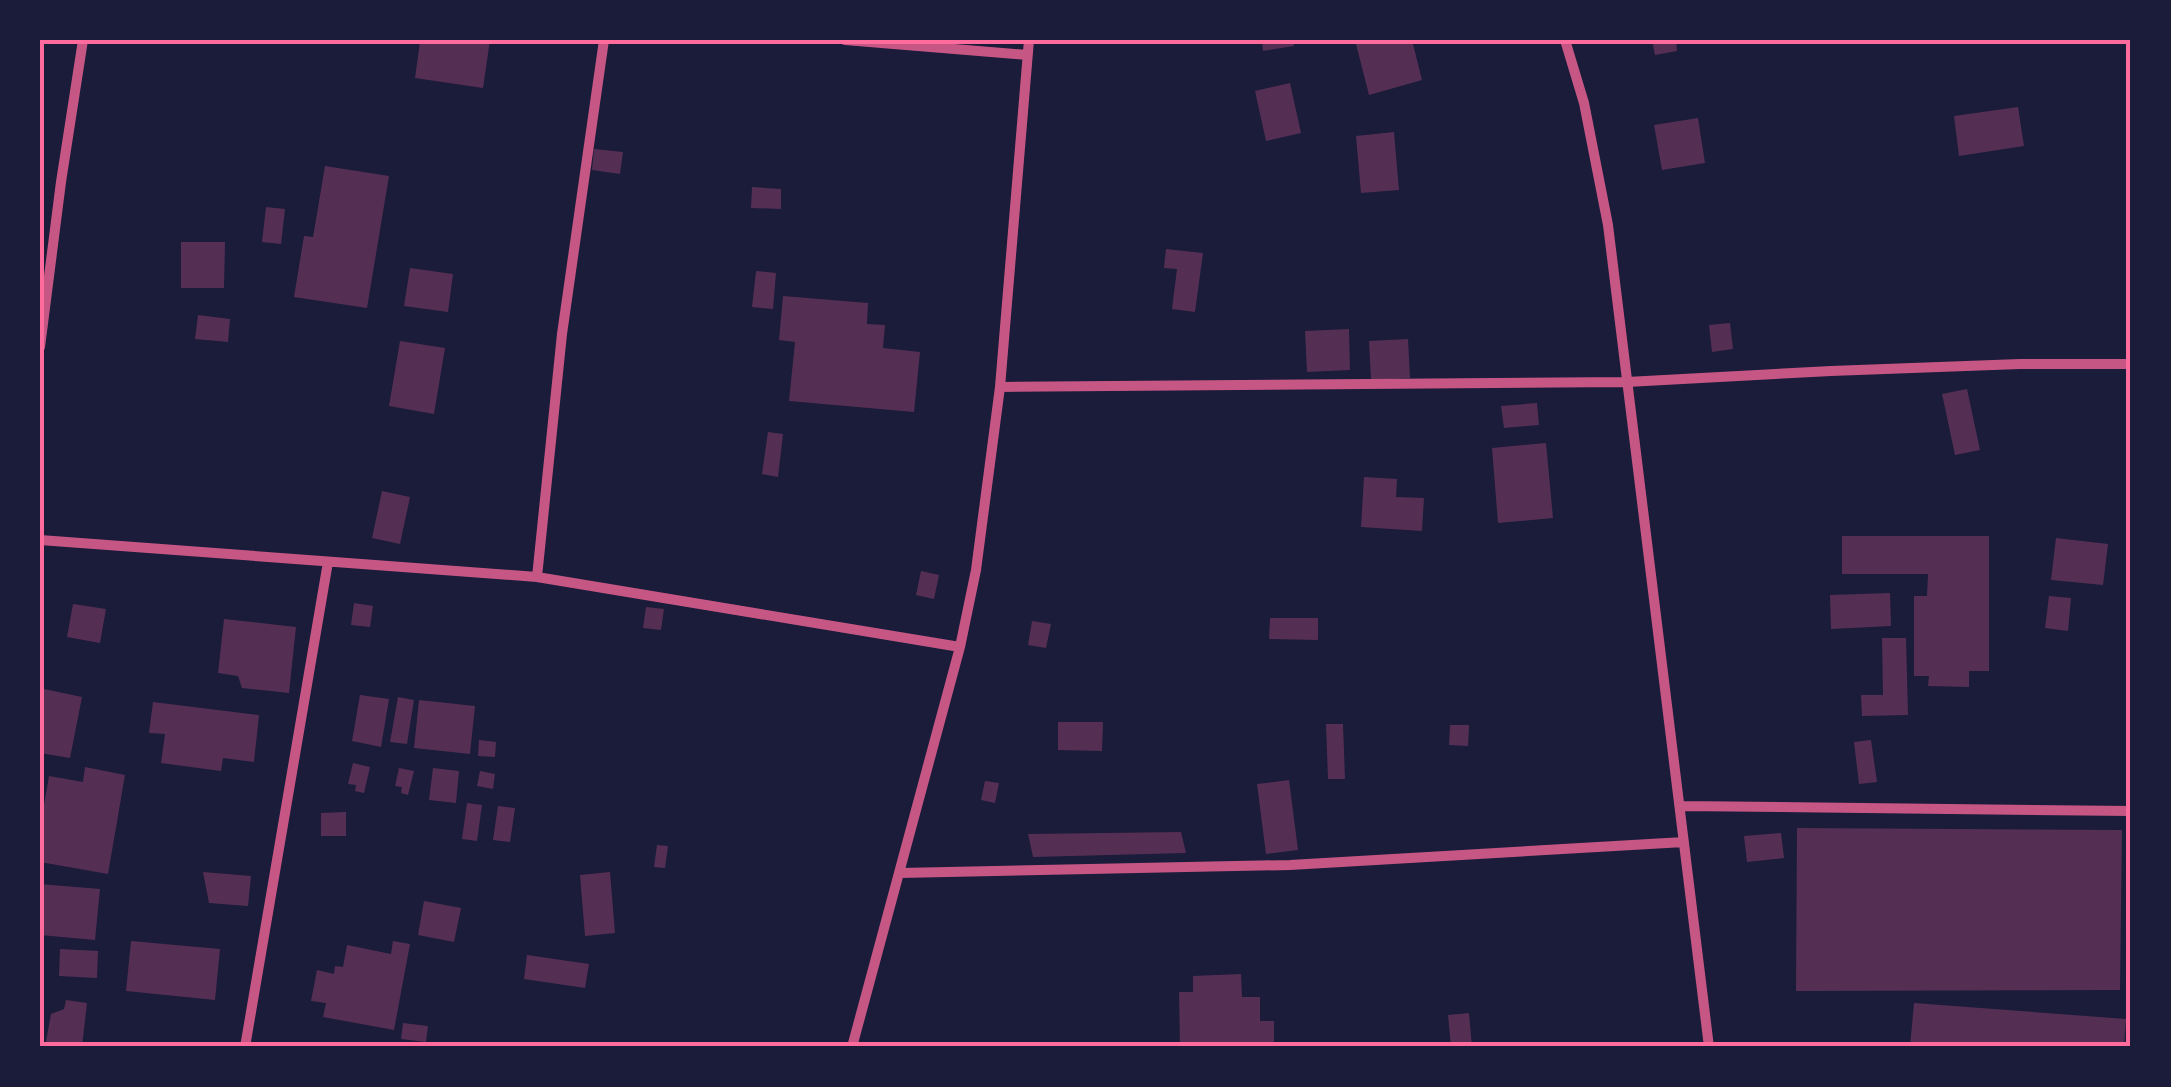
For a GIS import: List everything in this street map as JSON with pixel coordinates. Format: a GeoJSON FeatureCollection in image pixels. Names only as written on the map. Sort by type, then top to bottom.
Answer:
{"type":"FeatureCollection","features":[{"type":"Feature","properties":{"kind":"street"},"geometry":{"type":"LineString","coordinates":[[40,347],[83,40]]}},
{"type":"Feature","properties":{"kind":"street"},"geometry":{"type":"LineString","coordinates":[[537,578],[562,334],[604,40]]}},
{"type":"Feature","properties":{"kind":"street"},"geometry":{"type":"LineString","coordinates":[[844,40],[1027,55]]}},
{"type":"Feature","properties":{"kind":"street"},"geometry":{"type":"LineString","coordinates":[[852,1047],[960,647],[976,570],[1000,387],[1029,40]]}},
{"type":"Feature","properties":{"kind":"street"},"geometry":{"type":"LineString","coordinates":[[1565,40],[1584,103],[1608,225],[1710,1047]]}},
{"type":"Feature","properties":{"kind":"street"},"geometry":{"type":"LineString","coordinates":[[1000,387],[1627,382],[1888,368],[2131,364]]}},
{"type":"Feature","properties":{"kind":"street"},"geometry":{"type":"LineString","coordinates":[[40,540],[537,578],[960,647]]}},
{"type":"Feature","properties":{"kind":"street"},"geometry":{"type":"LineString","coordinates":[[245,1047],[328,562]]}},
{"type":"Feature","properties":{"kind":"street"},"geometry":{"type":"LineString","coordinates":[[1680,806],[2131,811]]}},
{"type":"Feature","properties":{"kind":"street"},"geometry":{"type":"LineString","coordinates":[[900,873],[1290,865],[1684,842]]}},
{"type":"Feature","properties":{"kind":"building"},"geometry":{"type":"Polygon","coordinates":[[[490,40],[483,88],[415,78],[420,42],[490,40]]]}},
{"type":"Feature","properties":{"kind":"building"},"geometry":{"type":"Polygon","coordinates":[[[1262,40],[1293,40],[1294,46],[1263,51],[1262,40]]]}},
{"type":"Feature","properties":{"kind":"building"},"geometry":{"type":"Polygon","coordinates":[[[1355,40],[1412,40],[1422,80],[1369,95],[1355,40]]]}},
{"type":"Feature","properties":{"kind":"building"},"geometry":{"type":"Polygon","coordinates":[[[1652,40],[1676,40],[1677,51],[1655,55],[1652,40]]]}},
{"type":"Feature","properties":{"kind":"building"},"geometry":{"type":"Polygon","coordinates":[[[1290,83],[1301,133],[1266,141],[1255,91],[1290,83]]]}},
{"type":"Feature","properties":{"kind":"building"},"geometry":{"type":"Polygon","coordinates":[[[2018,107],[2024,146],[1959,156],[1954,116],[2018,107]]]}},
{"type":"Feature","properties":{"kind":"building"},"geometry":{"type":"Polygon","coordinates":[[[1698,118],[1705,163],[1662,170],[1654,125],[1698,118]]]}},
{"type":"Feature","properties":{"kind":"building"},"geometry":{"type":"Polygon","coordinates":[[[1394,132],[1399,190],[1361,193],[1356,136],[1394,132]]]}},
{"type":"Feature","properties":{"kind":"building"},"geometry":{"type":"Polygon","coordinates":[[[594,149],[623,152],[620,174],[592,170],[594,149]]]}},
{"type":"Feature","properties":{"kind":"building"},"geometry":{"type":"Polygon","coordinates":[[[325,166],[389,176],[367,308],[294,297],[304,236],[313,237],[325,166]]]}},
{"type":"Feature","properties":{"kind":"building"},"geometry":{"type":"Polygon","coordinates":[[[752,187],[781,189],[781,209],[751,208],[752,187]]]}},
{"type":"Feature","properties":{"kind":"building"},"geometry":{"type":"Polygon","coordinates":[[[266,207],[285,209],[281,244],[262,242],[266,207]]]}},
{"type":"Feature","properties":{"kind":"building"},"geometry":{"type":"Polygon","coordinates":[[[181,242],[225,242],[224,288],[181,288],[181,242]]]}},
{"type":"Feature","properties":{"kind":"building"},"geometry":{"type":"Polygon","coordinates":[[[1166,249],[1203,253],[1195,312],[1172,309],[1177,269],[1164,268],[1166,249]]]}},
{"type":"Feature","properties":{"kind":"building"},"geometry":{"type":"Polygon","coordinates":[[[410,268],[453,274],[448,312],[404,306],[410,268]]]}},
{"type":"Feature","properties":{"kind":"building"},"geometry":{"type":"Polygon","coordinates":[[[756,271],[776,273],[773,309],[752,307],[756,271]]]}},
{"type":"Feature","properties":{"kind":"building"},"geometry":{"type":"Polygon","coordinates":[[[783,296],[868,303],[867,324],[885,325],[883,348],[920,352],[914,412],[789,401],[795,342],[779,340],[783,296]]]}},
{"type":"Feature","properties":{"kind":"building"},"geometry":{"type":"Polygon","coordinates":[[[198,315],[230,319],[228,342],[195,339],[198,315]]]}},
{"type":"Feature","properties":{"kind":"building"},"geometry":{"type":"Polygon","coordinates":[[[1730,323],[1733,349],[1712,352],[1709,325],[1730,323]]]}},
{"type":"Feature","properties":{"kind":"building"},"geometry":{"type":"Polygon","coordinates":[[[1349,329],[1350,370],[1307,372],[1305,331],[1349,329]]]}},
{"type":"Feature","properties":{"kind":"building"},"geometry":{"type":"Polygon","coordinates":[[[1408,339],[1410,378],[1371,380],[1369,341],[1408,339]]]}},
{"type":"Feature","properties":{"kind":"building"},"geometry":{"type":"Polygon","coordinates":[[[400,341],[445,348],[434,414],[389,406],[400,341]]]}},
{"type":"Feature","properties":{"kind":"building"},"geometry":{"type":"Polygon","coordinates":[[[1967,389],[1980,450],[1955,455],[1942,394],[1967,389]]]}},
{"type":"Feature","properties":{"kind":"building"},"geometry":{"type":"Polygon","coordinates":[[[1537,403],[1539,425],[1504,428],[1501,406],[1537,403]]]}},
{"type":"Feature","properties":{"kind":"building"},"geometry":{"type":"Polygon","coordinates":[[[768,432],[783,434],[778,477],[762,474],[768,432]]]}},
{"type":"Feature","properties":{"kind":"building"},"geometry":{"type":"Polygon","coordinates":[[[1546,443],[1553,518],[1498,523],[1492,448],[1546,443]]]}},
{"type":"Feature","properties":{"kind":"building"},"geometry":{"type":"Polygon","coordinates":[[[1364,477],[1397,479],[1396,497],[1424,498],[1422,531],[1361,527],[1364,477]]]}},
{"type":"Feature","properties":{"kind":"building"},"geometry":{"type":"Polygon","coordinates":[[[382,491],[410,497],[400,544],[372,538],[382,491]]]}},
{"type":"Feature","properties":{"kind":"building"},"geometry":{"type":"Polygon","coordinates":[[[1842,536],[1989,536],[1989,671],[1969,671],[1969,687],[1928,686],[1929,676],[1914,676],[1914,596],[1927,596],[1928,574],[1842,574],[1842,536]]]}},
{"type":"Feature","properties":{"kind":"building"},"geometry":{"type":"Polygon","coordinates":[[[2056,538],[2108,544],[2103,585],[2051,580],[2056,538]]]}},
{"type":"Feature","properties":{"kind":"building"},"geometry":{"type":"Polygon","coordinates":[[[921,571],[939,575],[934,599],[916,595],[921,571]]]}},
{"type":"Feature","properties":{"kind":"building"},"geometry":{"type":"Polygon","coordinates":[[[1890,593],[1891,626],[1831,629],[1830,595],[1890,593]]]}},
{"type":"Feature","properties":{"kind":"building"},"geometry":{"type":"Polygon","coordinates":[[[2049,596],[2071,598],[2068,631],[2045,628],[2049,596]]]}},
{"type":"Feature","properties":{"kind":"building"},"geometry":{"type":"Polygon","coordinates":[[[354,603],[373,606],[370,627],[351,625],[354,603]]]}},
{"type":"Feature","properties":{"kind":"building"},"geometry":{"type":"Polygon","coordinates":[[[73,604],[106,609],[100,643],[67,637],[73,604]]]}},
{"type":"Feature","properties":{"kind":"building"},"geometry":{"type":"Polygon","coordinates":[[[646,607],[664,609],[661,630],[643,628],[646,607]]]}},
{"type":"Feature","properties":{"kind":"building"},"geometry":{"type":"Polygon","coordinates":[[[1270,618],[1318,618],[1318,640],[1269,639],[1270,618]]]}},
{"type":"Feature","properties":{"kind":"building"},"geometry":{"type":"Polygon","coordinates":[[[224,619],[296,627],[289,693],[242,688],[238,676],[218,673],[224,619]]]}},
{"type":"Feature","properties":{"kind":"building"},"geometry":{"type":"Polygon","coordinates":[[[1032,621],[1051,624],[1046,648],[1028,645],[1032,621]]]}},
{"type":"Feature","properties":{"kind":"building"},"geometry":{"type":"Polygon","coordinates":[[[1882,638],[1906,638],[1908,715],[1862,716],[1861,695],[1883,695],[1882,638]]]}},
{"type":"Feature","properties":{"kind":"building"},"geometry":{"type":"Polygon","coordinates":[[[44,689],[82,697],[70,758],[40,753],[44,689]]]}},
{"type":"Feature","properties":{"kind":"building"},"geometry":{"type":"Polygon","coordinates":[[[360,695],[389,699],[381,747],[352,741],[360,695]]]}},
{"type":"Feature","properties":{"kind":"building"},"geometry":{"type":"Polygon","coordinates":[[[398,697],[414,700],[407,744],[390,742],[398,697]]]}},
{"type":"Feature","properties":{"kind":"building"},"geometry":{"type":"Polygon","coordinates":[[[419,700],[475,706],[470,754],[414,748],[419,700]]]}},
{"type":"Feature","properties":{"kind":"building"},"geometry":{"type":"Polygon","coordinates":[[[153,702],[259,715],[254,762],[223,758],[221,771],[161,763],[165,734],[149,733],[153,702]]]}},
{"type":"Feature","properties":{"kind":"building"},"geometry":{"type":"Polygon","coordinates":[[[1058,722],[1103,722],[1102,751],[1058,750],[1058,722]]]}},
{"type":"Feature","properties":{"kind":"building"},"geometry":{"type":"Polygon","coordinates":[[[1326,724],[1343,724],[1345,779],[1328,779],[1326,724]]]}},
{"type":"Feature","properties":{"kind":"building"},"geometry":{"type":"Polygon","coordinates":[[[1450,725],[1469,725],[1468,746],[1449,745],[1450,725]]]}},
{"type":"Feature","properties":{"kind":"building"},"geometry":{"type":"Polygon","coordinates":[[[479,740],[496,742],[495,757],[478,756],[479,740]]]}},
{"type":"Feature","properties":{"kind":"building"},"geometry":{"type":"Polygon","coordinates":[[[1871,740],[1877,782],[1859,784],[1854,742],[1871,740]]]}},
{"type":"Feature","properties":{"kind":"building"},"geometry":{"type":"Polygon","coordinates":[[[353,763],[370,767],[364,793],[355,791],[356,785],[348,784],[353,763]]]}},
{"type":"Feature","properties":{"kind":"building"},"geometry":{"type":"Polygon","coordinates":[[[85,767],[125,775],[108,874],[40,862],[40,828],[49,776],[83,782],[85,767]]]}},
{"type":"Feature","properties":{"kind":"building"},"geometry":{"type":"Polygon","coordinates":[[[399,768],[414,771],[408,795],[401,793],[402,787],[395,786],[399,768]]]}},
{"type":"Feature","properties":{"kind":"building"},"geometry":{"type":"Polygon","coordinates":[[[433,768],[459,771],[456,803],[429,800],[433,768]]]}},
{"type":"Feature","properties":{"kind":"building"},"geometry":{"type":"Polygon","coordinates":[[[480,771],[495,774],[493,789],[477,786],[480,771]]]}},
{"type":"Feature","properties":{"kind":"building"},"geometry":{"type":"Polygon","coordinates":[[[1289,780],[1298,850],[1266,854],[1257,784],[1289,780]]]}},
{"type":"Feature","properties":{"kind":"building"},"geometry":{"type":"Polygon","coordinates":[[[985,781],[999,783],[995,803],[981,800],[985,781]]]}},
{"type":"Feature","properties":{"kind":"building"},"geometry":{"type":"Polygon","coordinates":[[[467,803],[482,805],[477,841],[462,839],[467,803]]]}},
{"type":"Feature","properties":{"kind":"building"},"geometry":{"type":"Polygon","coordinates":[[[498,806],[515,808],[510,842],[493,840],[498,806]]]}},
{"type":"Feature","properties":{"kind":"building"},"geometry":{"type":"Polygon","coordinates":[[[346,812],[346,836],[321,836],[321,813],[346,812]]]}},
{"type":"Feature","properties":{"kind":"building"},"geometry":{"type":"Polygon","coordinates":[[[1797,828],[2122,830],[2120,990],[1796,991],[1797,828]]]}},
{"type":"Feature","properties":{"kind":"building"},"geometry":{"type":"Polygon","coordinates":[[[1181,832],[1186,853],[1033,857],[1028,834],[1181,832]]]}},
{"type":"Feature","properties":{"kind":"building"},"geometry":{"type":"Polygon","coordinates":[[[1781,833],[1784,858],[1747,862],[1744,836],[1781,833]]]}},
{"type":"Feature","properties":{"kind":"building"},"geometry":{"type":"Polygon","coordinates":[[[657,845],[668,846],[665,868],[654,867],[657,845]]]}},
{"type":"Feature","properties":{"kind":"building"},"geometry":{"type":"Polygon","coordinates":[[[203,872],[251,876],[248,906],[209,903],[203,872]]]}},
{"type":"Feature","properties":{"kind":"building"},"geometry":{"type":"Polygon","coordinates":[[[610,872],[615,933],[585,936],[580,875],[610,872]]]}},
{"type":"Feature","properties":{"kind":"building"},"geometry":{"type":"Polygon","coordinates":[[[40,884],[100,889],[95,940],[40,935],[40,884]]]}},
{"type":"Feature","properties":{"kind":"building"},"geometry":{"type":"Polygon","coordinates":[[[424,901],[461,908],[454,942],[418,935],[424,901]]]}},
{"type":"Feature","properties":{"kind":"building"},"geometry":{"type":"Polygon","coordinates":[[[131,941],[220,949],[215,1000],[126,991],[131,941]]]}},
{"type":"Feature","properties":{"kind":"building"},"geometry":{"type":"Polygon","coordinates":[[[393,941],[410,944],[394,1030],[323,1017],[326,1003],[311,1001],[317,970],[334,974],[335,966],[343,967],[347,945],[391,954],[393,941]]]}},
{"type":"Feature","properties":{"kind":"building"},"geometry":{"type":"Polygon","coordinates":[[[60,949],[98,951],[97,978],[59,976],[60,949]]]}},
{"type":"Feature","properties":{"kind":"building"},"geometry":{"type":"Polygon","coordinates":[[[527,955],[589,964],[585,988],[524,979],[527,955]]]}},
{"type":"Feature","properties":{"kind":"building"},"geometry":{"type":"Polygon","coordinates":[[[1241,974],[1242,997],[1260,997],[1260,1021],[1274,1021],[1274,1047],[1180,1047],[1179,992],[1193,992],[1193,976],[1241,974]]]}},
{"type":"Feature","properties":{"kind":"building"},"geometry":{"type":"Polygon","coordinates":[[[66,1000],[87,1003],[82,1047],[45,1047],[51,1014],[64,1009],[66,1000]]]}},
{"type":"Feature","properties":{"kind":"building"},"geometry":{"type":"Polygon","coordinates":[[[1914,1003],[2126,1019],[2124,1047],[1910,1047],[1914,1003]]]}},
{"type":"Feature","properties":{"kind":"building"},"geometry":{"type":"Polygon","coordinates":[[[1469,1013],[1472,1047],[1451,1047],[1448,1015],[1469,1013]]]}},
{"type":"Feature","properties":{"kind":"building"},"geometry":{"type":"Polygon","coordinates":[[[403,1023],[428,1026],[426,1042],[401,1039],[403,1023]]]}}]}
